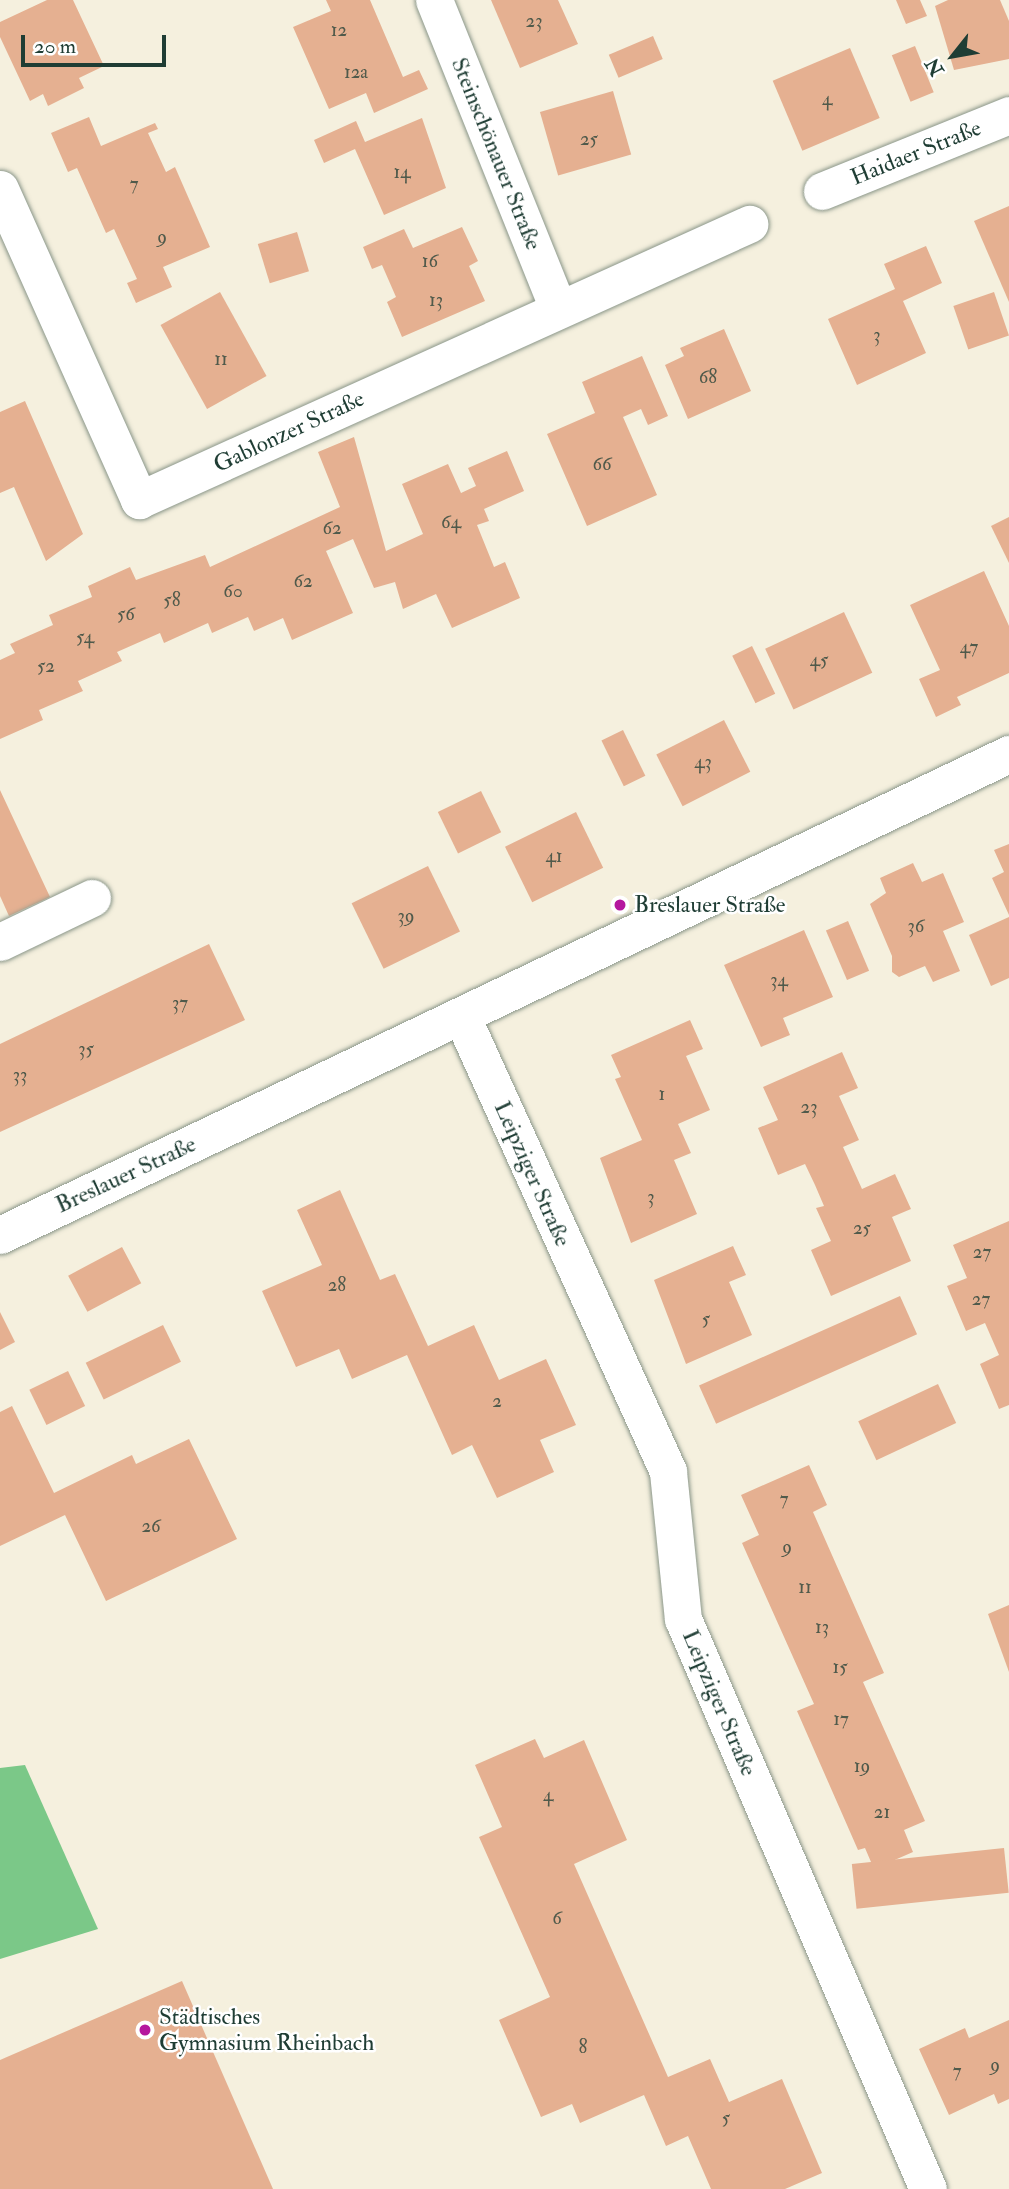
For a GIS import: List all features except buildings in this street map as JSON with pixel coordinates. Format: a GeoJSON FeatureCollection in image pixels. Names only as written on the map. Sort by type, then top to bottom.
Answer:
{"type":"FeatureCollection","features":[{"type":"Feature","properties":{"kind":"street","name":"Steinschönauer Straße"},"geometry":{"type":"LineString","coordinates":[[434,0],[558,309]]}},
{"type":"Feature","properties":{"kind":"street","name":"Haidaer Straße"},"geometry":{"type":"LineString","coordinates":[[822,191],[1009,115]]}},
{"type":"Feature","properties":{"kind":"street","name":"Gablonzer Straße"},"geometry":{"type":"LineString","coordinates":[[0,189],[139,500],[749,224]]}},
{"type":"Feature","properties":{"kind":"street","name":"Breslauer Straße"},"geometry":{"type":"LineString","coordinates":[[0,1235],[1009,754]]}},
{"type":"Feature","properties":{"kind":"street"},"geometry":{"type":"LineString","coordinates":[[0,942],[92,898]]}},
{"type":"Feature","properties":{"kind":"street","name":"Leipziger Straße"},"geometry":{"type":"LineString","coordinates":[[462,1017],[668,1472],[683,1619],[928,2189]]}},
{"type":"Feature","properties":{"kind":"green space"},"geometry":{"type":"Polygon","coordinates":[[[25,1765],[98,1929],[0,1959],[0,1768],[25,1765]]]}},
{"type":"Feature","properties":{"kind":"place","name":"Breslauer Straße"},"geometry":{"type":"Point","coordinates":[620,905]}},
{"type":"Feature","properties":{"kind":"place","name":"Städtisches Gymnasium Rheinbach"},"geometry":{"type":"Point","coordinates":[145,2030]}}]}
